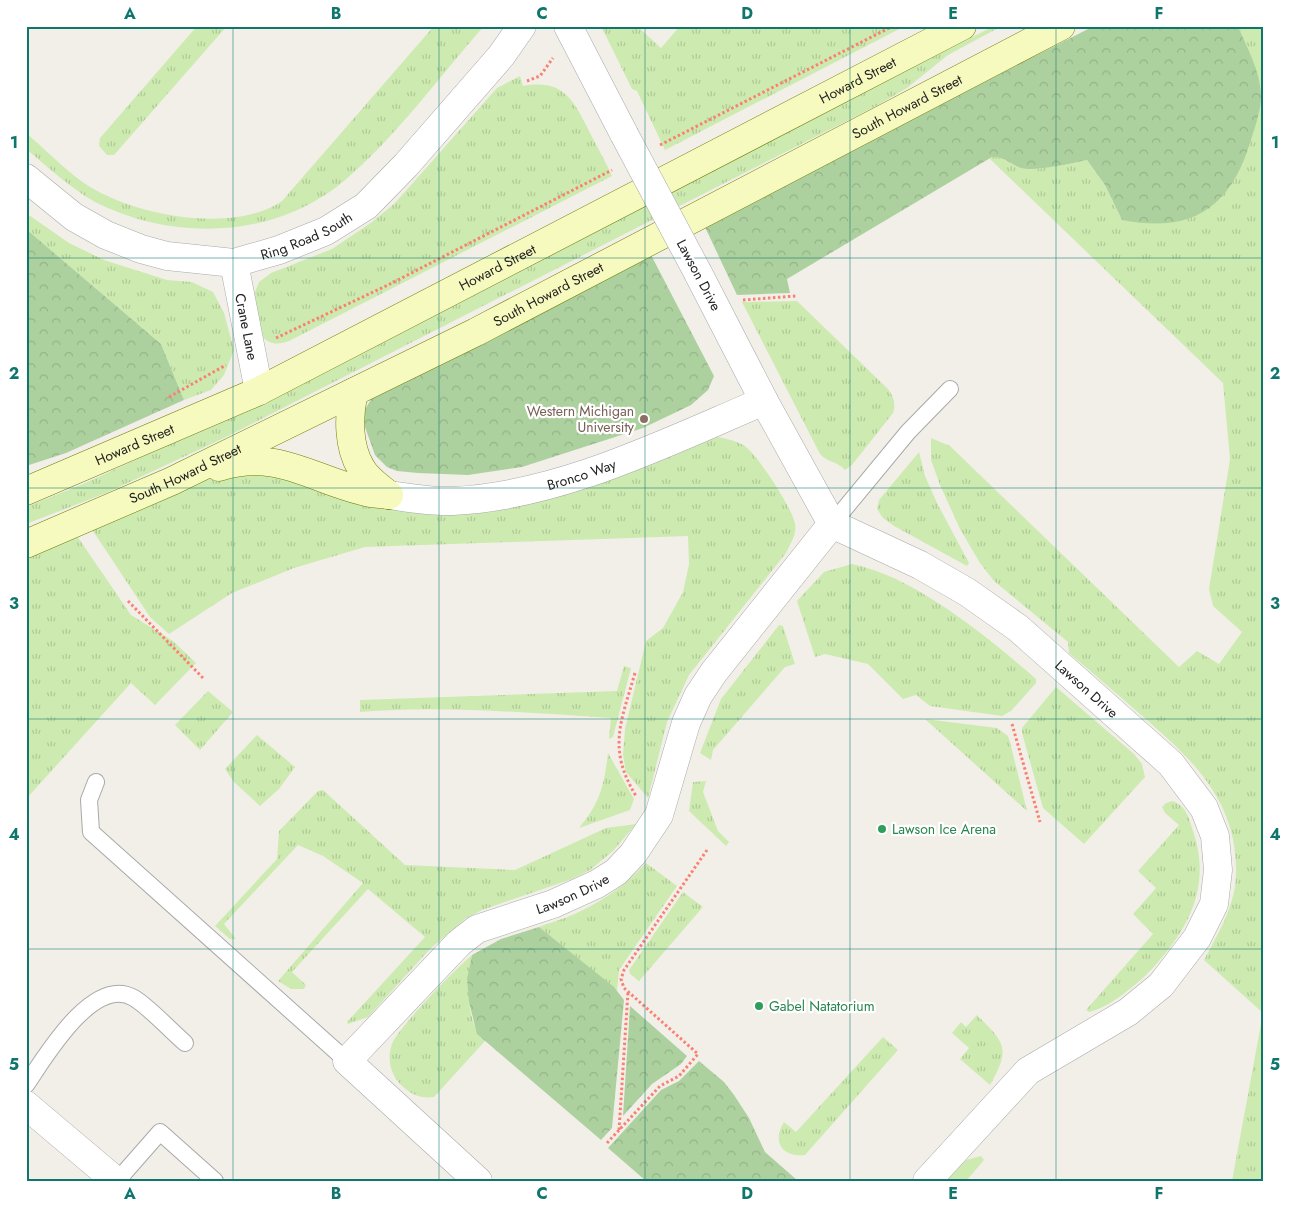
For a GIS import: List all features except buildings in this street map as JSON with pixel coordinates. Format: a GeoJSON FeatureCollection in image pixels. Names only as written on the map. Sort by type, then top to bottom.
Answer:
{"type":"FeatureCollection","features":[{"type":"Feature","properties":{"kind":"street","name":"Ring Road South"},"geometry":{"type":"LineString","coordinates":[[26,178],[74,217],[106,235],[140,249],[167,256],[234,263],[279,250],[326,231],[366,206],[406,165],[494,63],[522,26]]}},
{"type":"Feature","properties":{"kind":"street","name":"Lawson Drive"},"geometry":{"type":"LineString","coordinates":[[568,26],[764,401],[832,524],[920,565],[995,611],[1018,628],[1171,764],[1204,808],[1215,836],[1218,870],[1214,904],[1197,938],[1160,985],[1128,1012],[1028,1071],[927,1181]]}},
{"type":"Feature","properties":{"kind":"street","name":"Howard Street"},"geometry":{"type":"LineString","coordinates":[[26,491],[259,391],[962,26]]}},
{"type":"Feature","properties":{"kind":"street","name":"South Howard Street"},"geometry":{"type":"LineString","coordinates":[[26,544],[172,481],[476,332],[1061,26]]}},
{"type":"Feature","properties":{"kind":"street","name":"Crane Lane"},"geometry":{"type":"LineString","coordinates":[[234,263],[259,391]]}},
{"type":"Feature","properties":{"kind":"street"},"geometry":{"type":"LineString","coordinates":[[354,392],[350,407],[350,428],[354,450],[361,468],[389,495]]}},
{"type":"Feature","properties":{"kind":"street","name":"Bronco Way"},"geometry":{"type":"LineString","coordinates":[[389,495],[452,501],[487,498],[531,489],[574,477],[634,455],[764,401]]}},
{"type":"Feature","properties":{"kind":"street"},"geometry":{"type":"LineString","coordinates":[[172,481],[229,464],[255,461],[302,469],[363,492],[389,495]]}},
{"type":"Feature","properties":{"kind":"street","name":"Lawson Drive"},"geometry":{"type":"LineString","coordinates":[[347,1061],[459,943],[477,929],[553,904],[598,884],[616,872],[633,854],[659,815],[686,723],[698,696],[714,672],[832,524]]}},
{"type":"Feature","properties":{"kind":"street"},"geometry":{"type":"LineString","coordinates":[[347,1061],[478,1181]]}},
{"type":"Feature","properties":{"kind":"street"},"geometry":{"type":"LineString","coordinates":[[26,1105],[110,1179]]}},
{"type":"Feature","properties":{"kind":"lane"},"geometry":{"type":"LineString","coordinates":[[832,524],[908,432],[950,389]]}},
{"type":"Feature","properties":{"kind":"lane"},"geometry":{"type":"LineString","coordinates":[[96,782],[89,800],[91,832],[347,1061]]}},
{"type":"Feature","properties":{"kind":"lane"},"geometry":{"type":"LineString","coordinates":[[26,1085],[53,1042],[76,1016],[98,1000],[118,994],[133,998],[185,1043]]}},
{"type":"Feature","properties":{"kind":"lane"},"geometry":{"type":"LineString","coordinates":[[110,1179],[160,1132],[215,1181]]}},
{"type":"Feature","properties":{"kind":"path"},"geometry":{"type":"LineString","coordinates":[[654,149],[893,26]]}},
{"type":"Feature","properties":{"kind":"path"},"geometry":{"type":"LineString","coordinates":[[270,340],[388,285],[618,167]]}},
{"type":"Feature","properties":{"kind":"path"},"geometry":{"type":"LineString","coordinates":[[735,300],[796,296]]}},
{"type":"Feature","properties":{"kind":"path"},"geometry":{"type":"LineString","coordinates":[[128,601],[203,678]]}},
{"type":"Feature","properties":{"kind":"path"},"geometry":{"type":"LineString","coordinates":[[631,786],[620,761],[617,741],[635,672]]}},
{"type":"Feature","properties":{"kind":"path"},"geometry":{"type":"LineString","coordinates":[[1012,724],[1040,822]]}},
{"type":"Feature","properties":{"kind":"path"},"geometry":{"type":"LineString","coordinates":[[607,1143],[660,1086],[679,1076],[698,1054],[628,991],[621,979],[624,970],[707,850]]}},
{"type":"Feature","properties":{"kind":"path"},"geometry":{"type":"LineString","coordinates":[[619,1130],[628,991]]}},
{"type":"Feature","properties":{"kind":"green space"},"geometry":{"type":"Polygon","coordinates":[[[197,26],[227,26],[114,155],[107,155],[99,146],[100,138],[197,26]]]}},
{"type":"Feature","properties":{"kind":"green space"},"geometry":{"type":"Polygon","coordinates":[[[434,26],[484,26],[399,126],[344,181],[317,200],[287,214],[256,224],[223,228],[190,228],[158,224],[126,215],[95,202],[68,184],[26,149],[26,133],[84,183],[127,204],[154,212],[210,219],[237,217],[261,211],[282,201],[434,26]]]}},
{"type":"Feature","properties":{"kind":"green space"},"geometry":{"type":"Polygon","coordinates":[[[601,26],[637,26],[661,48],[680,26],[905,26],[665,150],[637,91],[632,89],[601,26]]]}},
{"type":"Feature","properties":{"kind":"green space"},"geometry":{"type":"Polygon","coordinates":[[[994,26],[1002,26],[948,55],[907,88],[876,106],[224,438],[106,493],[26,524],[26,507],[83,484],[227,418],[994,26]]]}},
{"type":"Feature","properties":{"kind":"green space"},"geometry":{"type":"Polygon","coordinates":[[[1094,26],[1238,26],[1259,80],[1261,90],[1260,109],[1243,163],[1232,183],[1220,198],[1206,210],[1189,219],[1169,223],[1122,220],[1105,185],[1087,160],[1054,167],[1027,169],[1004,159],[992,157],[787,279],[790,293],[737,295],[704,225],[1094,26]]]}},
{"type":"Feature","properties":{"kind":"green space"},"geometry":{"type":"Polygon","coordinates":[[[1238,26],[1263,26],[1263,1013],[1204,960],[1229,909],[1233,898],[1236,875],[1235,849],[1229,825],[1221,804],[1209,784],[1160,732],[1069,653],[1068,642],[994,581],[980,563],[960,529],[931,460],[931,438],[950,446],[1179,667],[1197,651],[1219,664],[1242,632],[1213,606],[1209,589],[1230,459],[1223,383],[990,159],[992,157],[1000,158],[1026,169],[1053,167],[1087,160],[1105,185],[1122,220],[1248,150],[1261,98],[1247,48],[1238,26]]]}},
{"type":"Feature","properties":{"kind":"green space"},"geometry":{"type":"Polygon","coordinates":[[[520,76],[523,86],[548,86],[565,94],[572,101],[578,109],[612,176],[289,341],[274,343],[267,341],[261,335],[254,294],[259,282],[271,273],[332,249],[372,222],[395,203],[497,88],[520,76]]]}},
{"type":"Feature","properties":{"kind":"green space"},"geometry":{"type":"Polygon","coordinates":[[[26,213],[69,243],[104,260],[167,280],[192,282],[213,292],[224,313],[234,350],[224,375],[211,390],[184,400],[161,344],[26,229],[26,213]]]}},
{"type":"Feature","properties":{"kind":"green space"},"geometry":{"type":"Polygon","coordinates":[[[26,229],[161,344],[184,400],[66,453],[26,466],[26,229]]]}},
{"type":"Feature","properties":{"kind":"green space"},"geometry":{"type":"Polygon","coordinates":[[[650,253],[714,376],[708,390],[691,405],[643,428],[522,467],[468,475],[418,473],[397,471],[387,467],[375,455],[365,427],[364,411],[373,396],[650,253]]]}},
{"type":"Feature","properties":{"kind":"green space"},"geometry":{"type":"Polygon","coordinates":[[[797,301],[888,389],[894,401],[893,413],[852,465],[845,470],[820,454],[742,302],[797,301]]]}},
{"type":"Feature","properties":{"kind":"green space"},"geometry":{"type":"Polygon","coordinates":[[[709,435],[737,442],[751,452],[774,483],[788,507],[795,524],[795,532],[786,553],[689,675],[667,722],[648,798],[626,772],[623,755],[625,729],[646,641],[663,628],[683,592],[689,564],[688,536],[365,547],[294,568],[232,593],[169,634],[150,617],[91,528],[204,480],[245,470],[415,509],[709,435]]]}},
{"type":"Feature","properties":{"kind":"green space"},"geometry":{"type":"Polygon","coordinates":[[[919,452],[925,476],[969,563],[967,566],[894,526],[883,518],[877,509],[879,500],[919,452]]]}},
{"type":"Feature","properties":{"kind":"green space"},"geometry":{"type":"Polygon","coordinates":[[[77,536],[131,615],[173,641],[196,663],[155,705],[131,683],[26,799],[26,555],[77,536]]]}},
{"type":"Feature","properties":{"kind":"green space"},"geometry":{"type":"Polygon","coordinates":[[[852,564],[900,581],[949,610],[1017,662],[1036,679],[1036,683],[1011,711],[1002,716],[930,706],[916,695],[903,699],[868,664],[825,654],[815,657],[797,601],[824,572],[852,564]]]}},
{"type":"Feature","properties":{"kind":"green space"},"geometry":{"type":"Polygon","coordinates":[[[779,625],[783,626],[795,664],[785,667],[713,750],[711,760],[700,753],[721,699],[779,625]]]}},
{"type":"Feature","properties":{"kind":"green space"},"geometry":{"type":"Polygon","coordinates":[[[624,666],[631,668],[613,737],[609,739],[611,718],[517,712],[422,709],[360,712],[360,700],[617,691],[624,666]]]}},
{"type":"Feature","properties":{"kind":"green space"},"geometry":{"type":"Polygon","coordinates":[[[1056,687],[1134,754],[1142,764],[1145,777],[1084,844],[1043,808],[1022,733],[1022,728],[1056,687]]]}},
{"type":"Feature","properties":{"kind":"green space"},"geometry":{"type":"Polygon","coordinates":[[[208,691],[233,712],[200,750],[175,725],[208,691]]]}},
{"type":"Feature","properties":{"kind":"green space"},"geometry":{"type":"Polygon","coordinates":[[[925,719],[997,728],[1008,736],[1027,811],[925,719]]]}},
{"type":"Feature","properties":{"kind":"green space"},"geometry":{"type":"Polygon","coordinates":[[[257,735],[295,767],[279,789],[260,806],[234,782],[225,769],[257,735]]]}},
{"type":"Feature","properties":{"kind":"green space"},"geometry":{"type":"Polygon","coordinates":[[[608,753],[634,799],[630,810],[579,828],[592,810],[600,794],[608,753]]]}},
{"type":"Feature","properties":{"kind":"green space"},"geometry":{"type":"Polygon","coordinates":[[[706,781],[703,792],[718,831],[729,842],[726,846],[689,811],[693,782],[706,781]]]}},
{"type":"Feature","properties":{"kind":"green space"},"geometry":{"type":"Polygon","coordinates":[[[323,790],[405,865],[515,870],[606,828],[636,824],[613,851],[590,870],[572,879],[482,910],[465,919],[430,949],[368,1017],[348,1024],[347,1022],[425,937],[368,889],[292,972],[306,985],[304,989],[291,989],[278,981],[363,883],[323,856],[298,845],[224,924],[236,939],[230,939],[215,926],[277,859],[279,831],[318,791],[323,790]]]}},
{"type":"Feature","properties":{"kind":"green space"},"geometry":{"type":"Polygon","coordinates":[[[1172,801],[1184,809],[1192,826],[1198,852],[1200,872],[1192,909],[1184,927],[1173,943],[1146,975],[1112,1002],[1089,1012],[1086,1010],[1153,934],[1133,914],[1156,888],[1138,871],[1179,825],[1165,813],[1162,807],[1172,801]]]}},
{"type":"Feature","properties":{"kind":"green space"},"geometry":{"type":"Polygon","coordinates":[[[646,863],[677,886],[619,970],[617,991],[539,927],[565,918],[599,901],[619,888],[646,863]]]}},
{"type":"Feature","properties":{"kind":"green space"},"geometry":{"type":"Polygon","coordinates":[[[683,892],[703,907],[639,981],[630,974],[629,970],[683,892]]]}},
{"type":"Feature","properties":{"kind":"green space"},"geometry":{"type":"Polygon","coordinates":[[[539,927],[614,987],[624,1000],[612,1128],[601,1140],[477,1034],[469,1002],[467,979],[472,955],[501,939],[539,927]]]}},
{"type":"Feature","properties":{"kind":"green space"},"geometry":{"type":"Polygon","coordinates":[[[472,955],[469,976],[469,1001],[478,1033],[485,1041],[434,1097],[424,1097],[411,1093],[400,1084],[392,1070],[390,1049],[392,1044],[404,1025],[441,984],[472,955]]]}},
{"type":"Feature","properties":{"kind":"green space"},"geometry":{"type":"Polygon","coordinates":[[[630,1006],[687,1056],[681,1064],[652,1084],[623,1116],[630,1006]]]}},
{"type":"Feature","properties":{"kind":"green space"},"geometry":{"type":"Polygon","coordinates":[[[1263,1013],[1263,1181],[1232,1181],[1263,1013]]]}},
{"type":"Feature","properties":{"kind":"green space"},"geometry":{"type":"Polygon","coordinates":[[[977,1015],[994,1033],[1002,1047],[1001,1062],[990,1085],[960,1059],[969,1048],[952,1033],[961,1022],[966,1027],[977,1015]]]}},
{"type":"Feature","properties":{"kind":"green space"},"geometry":{"type":"Polygon","coordinates":[[[883,1037],[898,1050],[805,1155],[791,1154],[785,1151],[779,1142],[780,1129],[784,1122],[796,1132],[883,1037]]]}},
{"type":"Feature","properties":{"kind":"green space"},"geometry":{"type":"Polygon","coordinates":[[[699,1061],[724,1082],[734,1095],[749,1118],[765,1152],[797,1180],[646,1181],[608,1148],[661,1090],[679,1081],[699,1061]]]}},
{"type":"Feature","properties":{"kind":"green space"},"geometry":{"type":"Polygon","coordinates":[[[981,1156],[984,1160],[966,1181],[946,1181],[966,1160],[981,1156]]]}},
{"type":"Feature","properties":{"kind":"place","name":"Western Michigan University"},"geometry":{"type":"Point","coordinates":[644,419]}},
{"type":"Feature","properties":{"kind":"place","name":"Lawson Ice Arena"},"geometry":{"type":"Point","coordinates":[882,829]}},
{"type":"Feature","properties":{"kind":"place","name":"Gabel Natatorium"},"geometry":{"type":"Point","coordinates":[759,1006]}}]}
